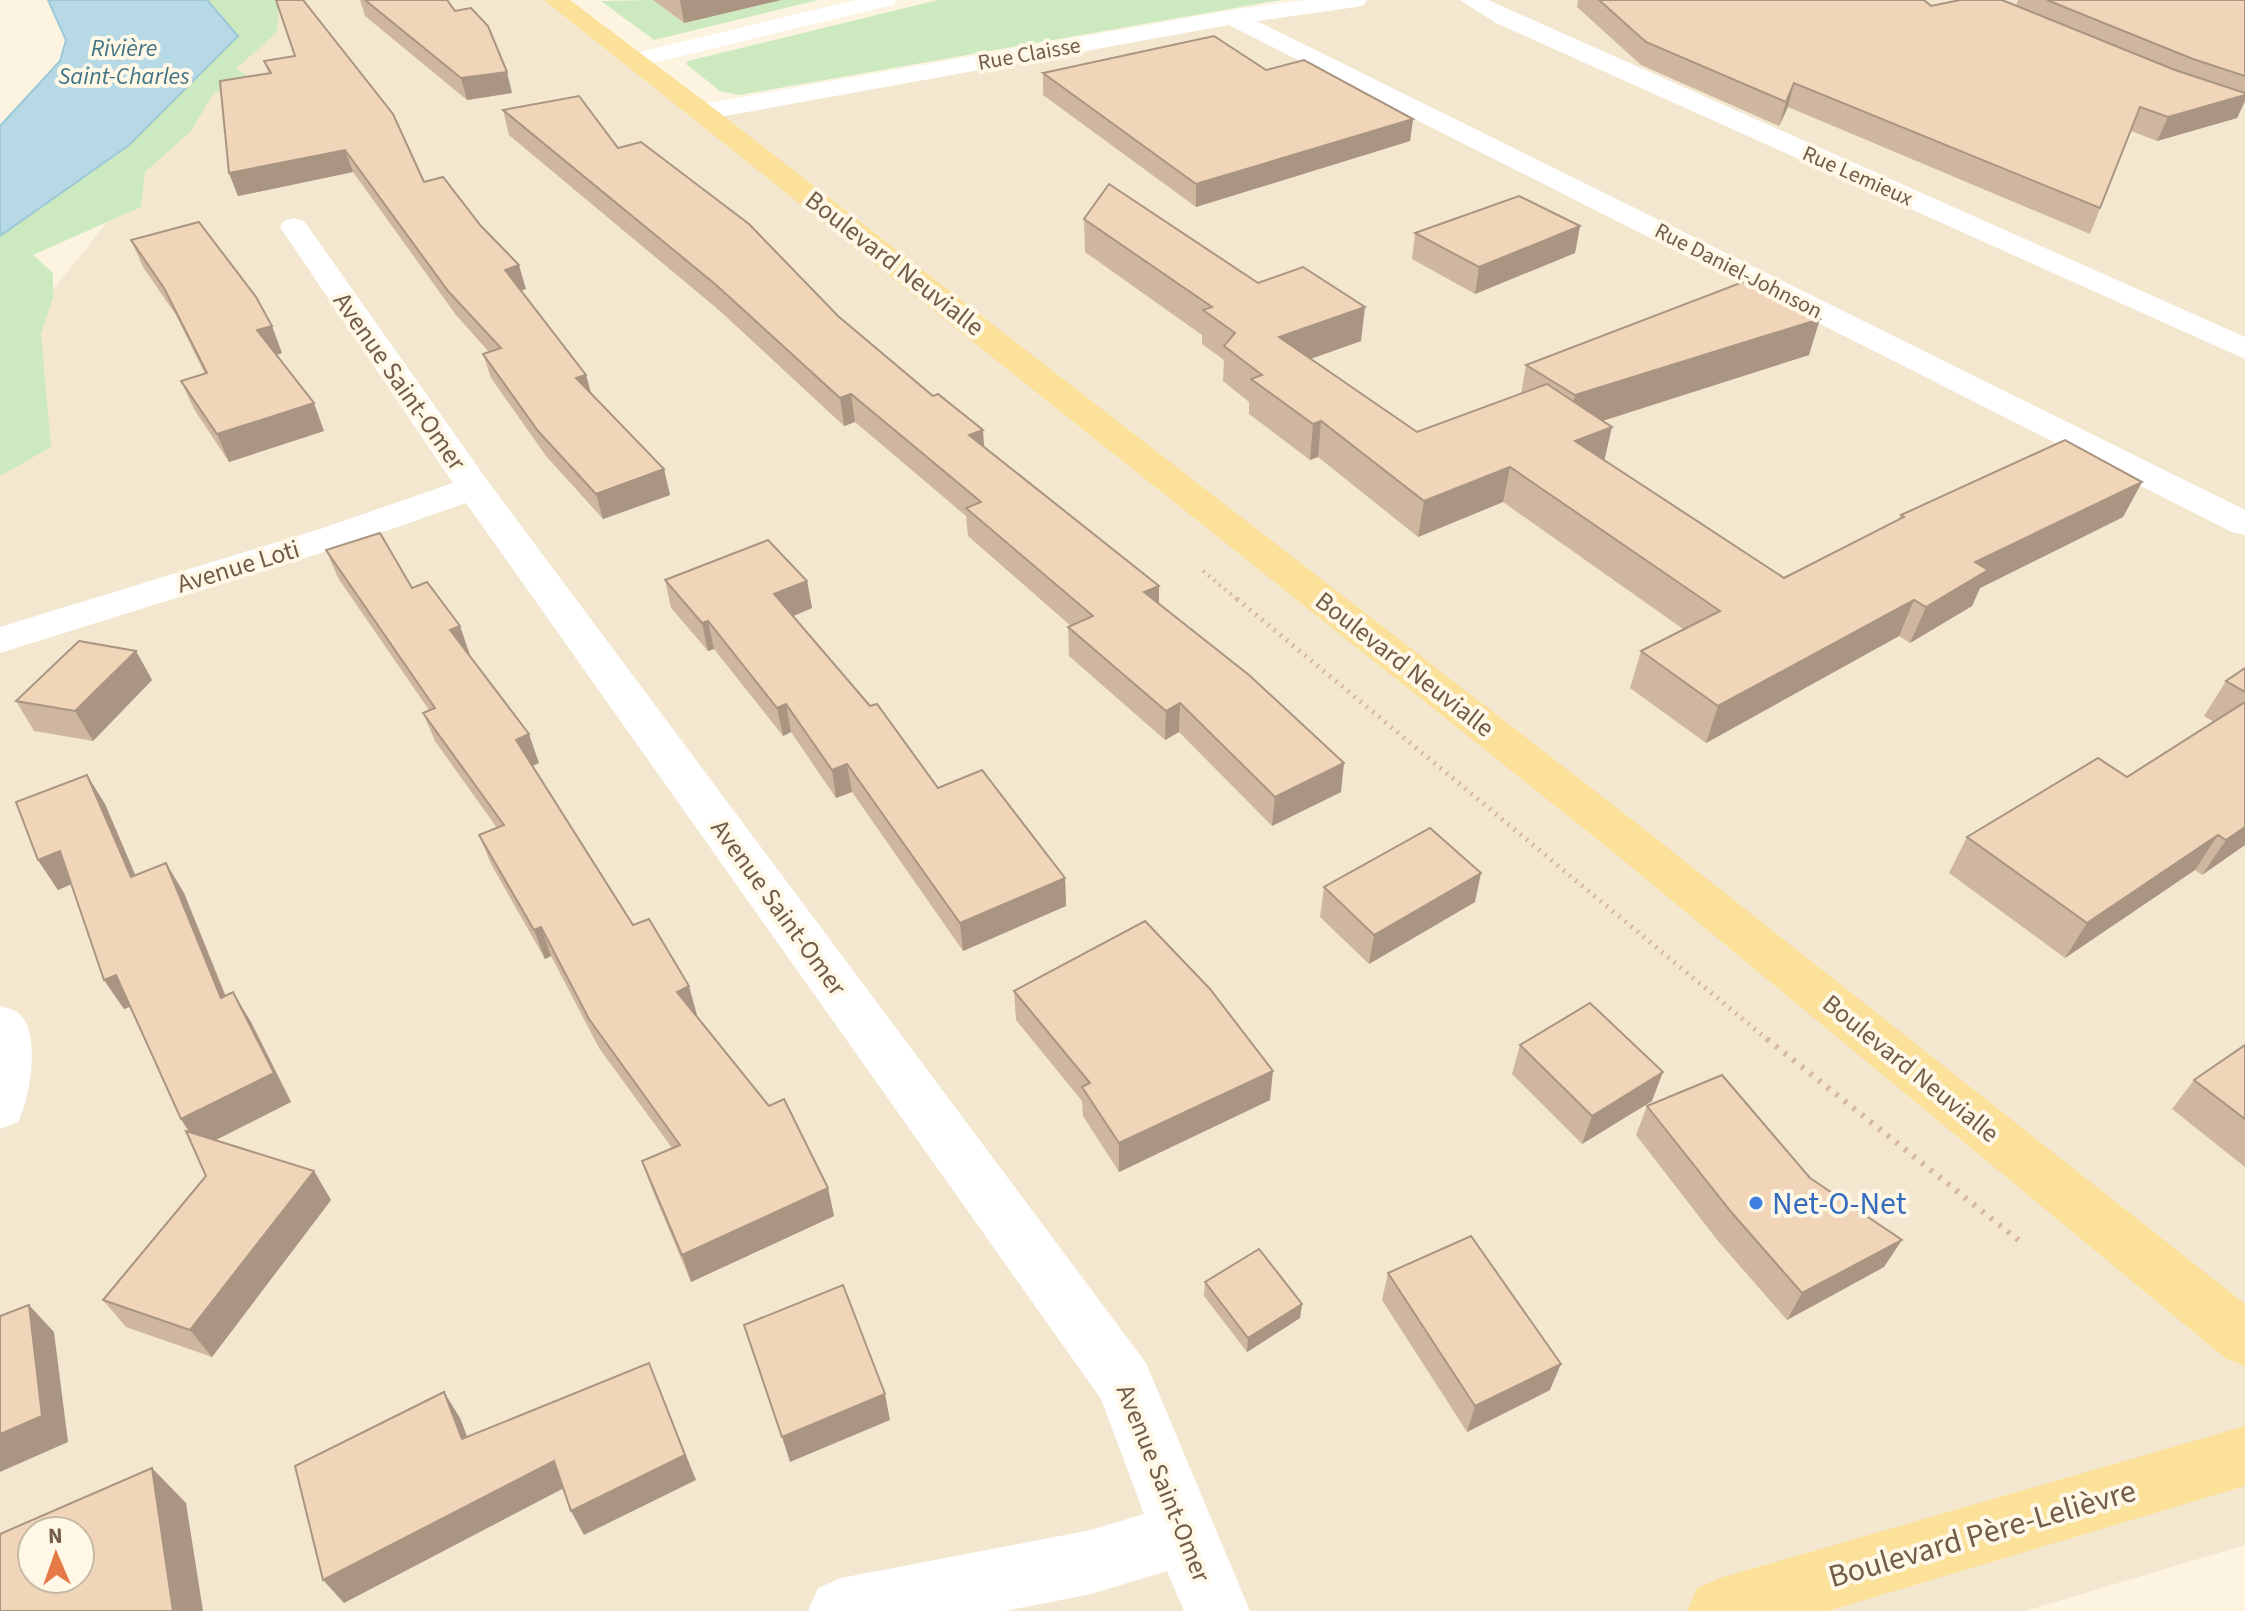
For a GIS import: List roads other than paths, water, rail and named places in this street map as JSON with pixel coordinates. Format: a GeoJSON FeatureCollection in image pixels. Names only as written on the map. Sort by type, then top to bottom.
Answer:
{"type":"FeatureCollection","features":[{"type":"Feature","properties":{"kind":"main road","name":"Boulevard Neuvialle"},"geometry":{"type":"LineString","coordinates":[[555,0],[703,112],[1628,840],[2245,1339]]}},
{"type":"Feature","properties":{"kind":"main road","name":"Boulevard Père-Lelièvre"},"geometry":{"type":"LineString","coordinates":[[1720,1611],[2245,1456]]}},
{"type":"Feature","properties":{"kind":"street"},"geometry":{"type":"LineString","coordinates":[[636,60],[885,0]]}},
{"type":"Feature","properties":{"kind":"street","name":"Rue Claisse"},"geometry":{"type":"LineString","coordinates":[[703,112],[1232,17],[1356,0]]}},
{"type":"Feature","properties":{"kind":"street","name":"Rue Lemieux"},"geometry":{"type":"LineString","coordinates":[[1471,0],[1504,18],[2245,349]]}},
{"type":"Feature","properties":{"kind":"street","name":"Rue Daniel-Johnson"},"geometry":{"type":"LineString","coordinates":[[1232,17],[2245,524]]}},
{"type":"Feature","properties":{"kind":"street","name":"Avenue Saint-Omer"},"geometry":{"type":"LineString","coordinates":[[294,227],[474,488],[1125,1383],[1183,1534],[1217,1611]]}},
{"type":"Feature","properties":{"kind":"street","name":"Avenue Loti"},"geometry":{"type":"LineString","coordinates":[[0,640],[333,537],[474,488]]}},
{"type":"Feature","properties":{"kind":"street"},"geometry":{"type":"LineString","coordinates":[[0,1026],[8,1036],[0,1107]]}},
{"type":"Feature","properties":{"kind":"street"},"geometry":{"type":"LineString","coordinates":[[841,1611],[1091,1562],[1183,1534]]}},
{"type":"Feature","properties":{"kind":"water","name":"Rivière Saint-Charles"},"geometry":{"type":"Polygon","coordinates":[[[48,0],[207,0],[238,36],[129,145],[0,236],[0,126],[60,61],[66,40],[48,0]]]}},
{"type":"Feature","properties":{"kind":"place","name":"Net-O-Net"},"geometry":{"type":"Point","coordinates":[1756,1203]}}]}
